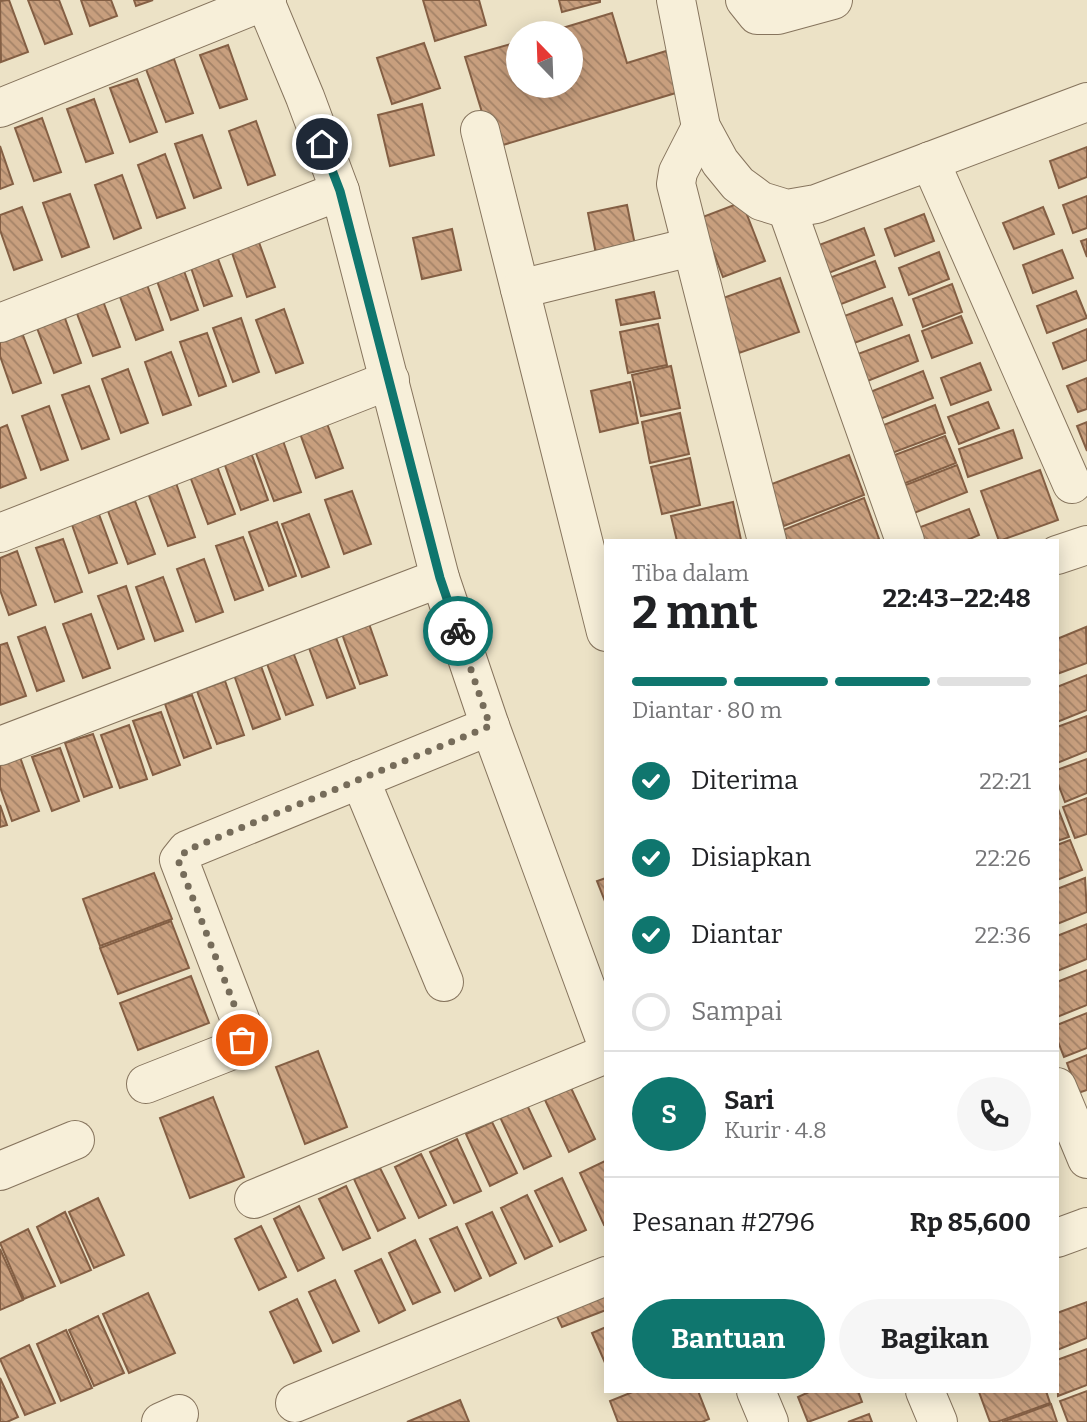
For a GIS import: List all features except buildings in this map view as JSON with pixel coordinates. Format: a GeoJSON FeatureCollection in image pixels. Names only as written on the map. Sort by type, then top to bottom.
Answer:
{"type":"FeatureCollection","features":[{"type":"Feature","properties":{"kind":"street"},"geometry":{"type":"LineString","coordinates":[[0,108],[266,0],[340,191],[440,578],[490,726],[604,1037]]}},
{"type":"Feature","properties":{"kind":"street"},"geometry":{"type":"LineString","coordinates":[[676,0],[701,127],[720,162],[738,184],[761,201],[787,209],[816,204],[1087,102]]}},
{"type":"Feature","properties":{"kind":"street"},"geometry":{"type":"LineString","coordinates":[[745,0],[757,15],[778,15],[833,0]]}},
{"type":"Feature","properties":{"kind":"street"},"geometry":{"type":"LineString","coordinates":[[701,127],[678,172],[676,184],[766,539]]}},
{"type":"Feature","properties":{"kind":"street"},"geometry":{"type":"LineString","coordinates":[[480,130],[604,624]]}},
{"type":"Feature","properties":{"kind":"street"},"geometry":{"type":"LineString","coordinates":[[930,161],[1072,484]]}},
{"type":"Feature","properties":{"kind":"street"},"geometry":{"type":"LineString","coordinates":[[0,323],[340,191]]}},
{"type":"Feature","properties":{"kind":"street"},"geometry":{"type":"LineString","coordinates":[[787,209],[904,539]]}},
{"type":"Feature","properties":{"kind":"street"},"geometry":{"type":"LineString","coordinates":[[520,289],[691,247]]}},
{"type":"Feature","properties":{"kind":"street"},"geometry":{"type":"LineString","coordinates":[[0,533],[390,380]]}},
{"type":"Feature","properties":{"kind":"street"},"geometry":{"type":"LineString","coordinates":[[0,746],[440,578]]}},
{"type":"Feature","properties":{"kind":"street"},"geometry":{"type":"LineString","coordinates":[[146,1084],[230,1051],[242,1040],[242,1025],[178,860],[187,850],[490,726]]}},
{"type":"Feature","properties":{"kind":"street"},"geometry":{"type":"LineString","coordinates":[[360,779],[444,982]]}},
{"type":"Feature","properties":{"kind":"street"},"geometry":{"type":"LineString","coordinates":[[254,1199],[604,1055]]}},
{"type":"Feature","properties":{"kind":"street"},"geometry":{"type":"LineString","coordinates":[[1059,1092],[1087,1159]]}},
{"type":"Feature","properties":{"kind":"street"},"geometry":{"type":"LineString","coordinates":[[0,1171],[75,1140]]}},
{"type":"Feature","properties":{"kind":"street"},"geometry":{"type":"LineString","coordinates":[[1059,1237],[1087,1227]]}},
{"type":"Feature","properties":{"kind":"street"},"geometry":{"type":"LineString","coordinates":[[295,1403],[604,1277]]}},
{"type":"Feature","properties":{"kind":"street"},"geometry":{"type":"LineString","coordinates":[[757,1393],[769,1422]]}},
{"type":"Feature","properties":{"kind":"street"},"geometry":{"type":"LineString","coordinates":[[926,1393],[938,1422]]}},
{"type":"Feature","properties":{"kind":"way so far"},"geometry":{"type":"LineString","coordinates":[[242,1040],[242,1025],[178,860],[187,850],[490,726],[458,631]]}},
{"type":"Feature","properties":{"kind":"route"},"geometry":{"type":"LineString","coordinates":[[322,144],[340,191],[440,578],[458,631]]}}]}
